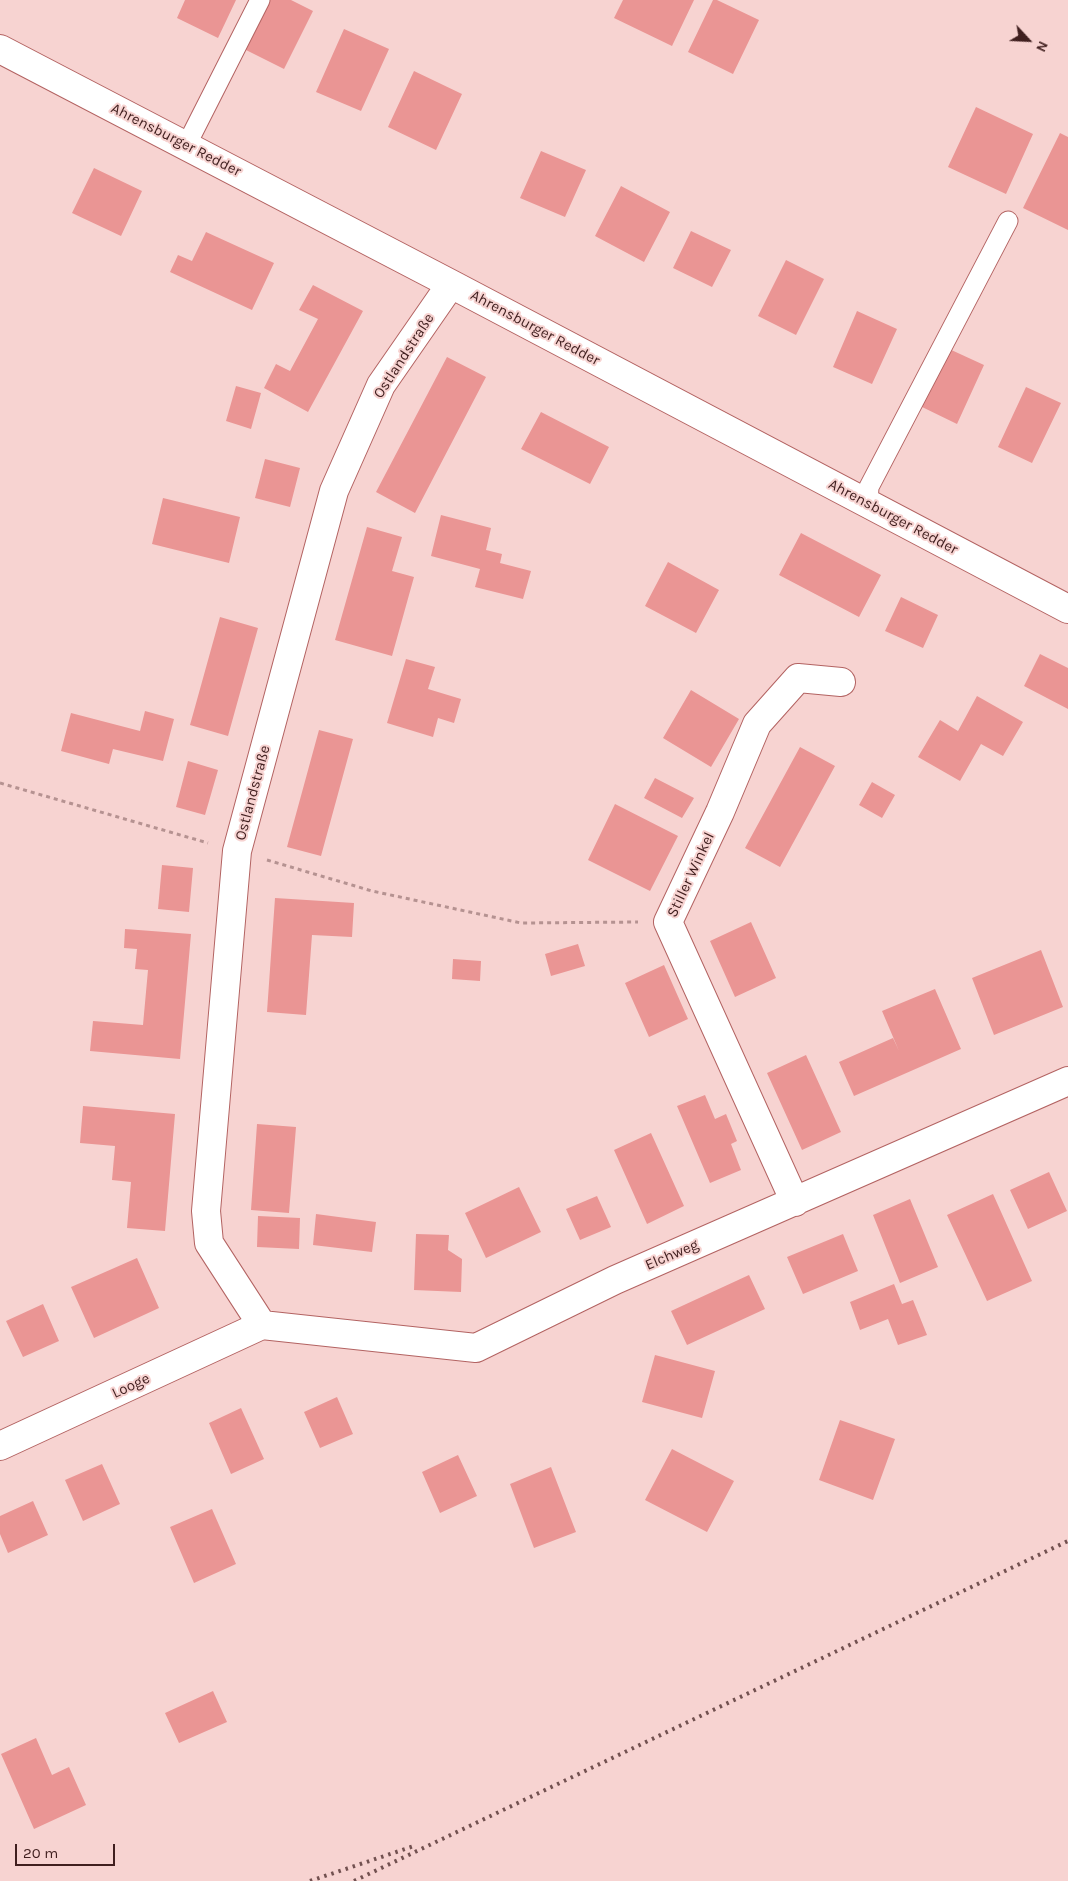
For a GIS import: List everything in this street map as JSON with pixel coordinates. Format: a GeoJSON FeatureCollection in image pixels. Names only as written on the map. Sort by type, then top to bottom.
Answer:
{"type":"FeatureCollection","features":[{"type":"Feature","properties":{"kind":"street","name":"Ahrensburger Redder"},"geometry":{"type":"LineString","coordinates":[[0,49],[1068,609]]}},
{"type":"Feature","properties":{"kind":"street","name":"Ostlandstraße"},"geometry":{"type":"LineString","coordinates":[[262,1325],[209,1243],[206,1211],[237,851],[334,491],[381,386],[451,284]]}},
{"type":"Feature","properties":{"kind":"street","name":"Stiller Winkel"},"geometry":{"type":"LineString","coordinates":[[794,1202],[668,922],[720,812],[757,724],[798,678],[841,682]]}},
{"type":"Feature","properties":{"kind":"street","name":"Elchweg"},"geometry":{"type":"LineString","coordinates":[[262,1325],[476,1348],[615,1280],[1068,1081]]}},
{"type":"Feature","properties":{"kind":"street","name":"Looge"},"geometry":{"type":"LineString","coordinates":[[0,1446],[262,1325]]}},
{"type":"Feature","properties":{"kind":"lane"},"geometry":{"type":"LineString","coordinates":[[186,146],[260,0]]}},
{"type":"Feature","properties":{"kind":"lane"},"geometry":{"type":"LineString","coordinates":[[868,504],[869,487],[1008,221]]}},
{"type":"Feature","properties":{"kind":"path"},"geometry":{"type":"LineString","coordinates":[[0,783],[372,891],[521,923],[668,922]]}},
{"type":"Feature","properties":{"kind":"building"},"geometry":{"type":"Polygon","coordinates":[[[185,0],[236,0],[218,38],[177,18],[185,0]]]}},
{"type":"Feature","properties":{"kind":"building"},"geometry":{"type":"Polygon","coordinates":[[[269,0],[291,0],[313,11],[284,69],[244,49],[269,0]]]}},
{"type":"Feature","properties":{"kind":"building"},"geometry":{"type":"Polygon","coordinates":[[[623,0],[694,0],[672,46],[614,18],[623,0]]]}},
{"type":"Feature","properties":{"kind":"building"},"geometry":{"type":"Polygon","coordinates":[[[713,0],[717,0],[759,20],[733,74],[688,52],[713,0]]]}},
{"type":"Feature","properties":{"kind":"building"},"geometry":{"type":"Polygon","coordinates":[[[344,29],[389,49],[361,111],[316,92],[344,29]]]}},
{"type":"Feature","properties":{"kind":"building"},"geometry":{"type":"Polygon","coordinates":[[[414,71],[462,94],[436,150],[388,127],[414,71]]]}},
{"type":"Feature","properties":{"kind":"building"},"geometry":{"type":"Polygon","coordinates":[[[976,107],[1033,134],[1006,194],[948,167],[976,107]]]}},
{"type":"Feature","properties":{"kind":"building"},"geometry":{"type":"Polygon","coordinates":[[[1060,133],[1068,137],[1068,230],[1023,208],[1060,133]]]}},
{"type":"Feature","properties":{"kind":"building"},"geometry":{"type":"Polygon","coordinates":[[[541,151],[586,170],[565,217],[520,198],[541,151]]]}},
{"type":"Feature","properties":{"kind":"building"},"geometry":{"type":"Polygon","coordinates":[[[94,168],[142,191],[121,236],[72,213],[94,168]]]}},
{"type":"Feature","properties":{"kind":"building"},"geometry":{"type":"Polygon","coordinates":[[[621,186],[670,212],[644,262],[595,236],[621,186]]]}},
{"type":"Feature","properties":{"kind":"building"},"geometry":{"type":"Polygon","coordinates":[[[691,231],[731,250],[712,287],[673,268],[691,231]]]}},
{"type":"Feature","properties":{"kind":"building"},"geometry":{"type":"Polygon","coordinates":[[[206,232],[274,263],[252,310],[170,272],[178,255],[192,261],[206,232]]]}},
{"type":"Feature","properties":{"kind":"building"},"geometry":{"type":"Polygon","coordinates":[[[786,260],[824,279],[796,335],[758,316],[786,260]]]}},
{"type":"Feature","properties":{"kind":"building"},"geometry":{"type":"Polygon","coordinates":[[[313,285],[363,311],[308,412],[264,388],[276,364],[290,371],[318,319],[299,310],[313,285]]]}},
{"type":"Feature","properties":{"kind":"building"},"geometry":{"type":"Polygon","coordinates":[[[857,311],[897,329],[872,384],[833,367],[857,311]]]}},
{"type":"Feature","properties":{"kind":"building"},"geometry":{"type":"Polygon","coordinates":[[[947,348],[984,365],[957,424],[920,406],[947,348]]]}},
{"type":"Feature","properties":{"kind":"building"},"geometry":{"type":"Polygon","coordinates":[[[447,357],[486,377],[415,513],[376,492],[447,357]]]}},
{"type":"Feature","properties":{"kind":"building"},"geometry":{"type":"Polygon","coordinates":[[[236,386],[261,393],[251,429],[226,421],[236,386]]]}},
{"type":"Feature","properties":{"kind":"building"},"geometry":{"type":"Polygon","coordinates":[[[1026,387],[1061,403],[1032,463],[998,447],[1026,387]]]}},
{"type":"Feature","properties":{"kind":"building"},"geometry":{"type":"Polygon","coordinates":[[[541,412],[609,447],[590,484],[521,449],[541,412]]]}},
{"type":"Feature","properties":{"kind":"building"},"geometry":{"type":"Polygon","coordinates":[[[265,459],[300,468],[290,507],[255,498],[265,459]]]}},
{"type":"Feature","properties":{"kind":"building"},"geometry":{"type":"Polygon","coordinates":[[[163,498],[240,517],[229,563],[152,544],[163,498]]]}},
{"type":"Feature","properties":{"kind":"building"},"geometry":{"type":"Polygon","coordinates":[[[441,515],[491,528],[486,550],[502,554],[500,563],[531,571],[523,599],[475,587],[480,569],[431,556],[441,515]]]}},
{"type":"Feature","properties":{"kind":"building"},"geometry":{"type":"Polygon","coordinates":[[[367,527],[402,537],[392,571],[414,577],[392,656],[335,640],[367,527]]]}},
{"type":"Feature","properties":{"kind":"building"},"geometry":{"type":"Polygon","coordinates":[[[801,533],[881,575],[859,617],[779,575],[801,533]]]}},
{"type":"Feature","properties":{"kind":"building"},"geometry":{"type":"Polygon","coordinates":[[[668,562],[719,590],[696,633],[645,606],[668,562]]]}},
{"type":"Feature","properties":{"kind":"building"},"geometry":{"type":"Polygon","coordinates":[[[901,597],[938,615],[923,648],[885,631],[901,597]]]}},
{"type":"Feature","properties":{"kind":"building"},"geometry":{"type":"Polygon","coordinates":[[[220,617],[258,628],[228,736],[190,725],[220,617]]]}},
{"type":"Feature","properties":{"kind":"building"},"geometry":{"type":"Polygon","coordinates":[[[1040,654],[1068,668],[1068,709],[1024,686],[1040,654]]]}},
{"type":"Feature","properties":{"kind":"building"},"geometry":{"type":"Polygon","coordinates":[[[406,659],[435,667],[428,689],[461,699],[454,723],[438,718],[433,737],[387,723],[406,659]]]}},
{"type":"Feature","properties":{"kind":"building"},"geometry":{"type":"Polygon","coordinates":[[[691,690],[739,719],[711,767],[663,738],[691,690]]]}},
{"type":"Feature","properties":{"kind":"building"},"geometry":{"type":"Polygon","coordinates":[[[977,696],[1023,722],[1003,756],[981,744],[960,781],[918,757],[940,720],[958,731],[977,696]]]}},
{"type":"Feature","properties":{"kind":"building"},"geometry":{"type":"Polygon","coordinates":[[[145,711],[174,719],[163,761],[113,749],[109,764],[61,751],[71,713],[140,731],[145,711]]]}},
{"type":"Feature","properties":{"kind":"building"},"geometry":{"type":"Polygon","coordinates":[[[319,730],[353,739],[321,856],[287,847],[319,730]]]}},
{"type":"Feature","properties":{"kind":"building"},"geometry":{"type":"Polygon","coordinates":[[[800,747],[835,766],[780,867],[745,848],[800,747]]]}},
{"type":"Feature","properties":{"kind":"building"},"geometry":{"type":"Polygon","coordinates":[[[188,761],[218,770],[205,815],[176,807],[188,761]]]}},
{"type":"Feature","properties":{"kind":"building"},"geometry":{"type":"Polygon","coordinates":[[[655,778],[694,798],[682,818],[644,798],[655,778]]]}},
{"type":"Feature","properties":{"kind":"building"},"geometry":{"type":"Polygon","coordinates":[[[872,782],[895,795],[882,818],[859,805],[872,782]]]}},
{"type":"Feature","properties":{"kind":"building"},"geometry":{"type":"Polygon","coordinates":[[[615,804],[678,836],[650,891],[588,860],[615,804]]]}},
{"type":"Feature","properties":{"kind":"building"},"geometry":{"type":"Polygon","coordinates":[[[162,865],[193,868],[189,912],[158,909],[162,865]]]}},
{"type":"Feature","properties":{"kind":"building"},"geometry":{"type":"Polygon","coordinates":[[[275,898],[354,903],[352,937],[312,935],[306,1015],[267,1012],[275,898]]]}},
{"type":"Feature","properties":{"kind":"building"},"geometry":{"type":"Polygon","coordinates":[[[751,922],[776,978],[735,997],[710,941],[751,922]]]}},
{"type":"Feature","properties":{"kind":"building"},"geometry":{"type":"Polygon","coordinates":[[[125,929],[191,934],[180,1059],[90,1051],[93,1021],[143,1025],[148,970],[135,969],[137,949],[124,948],[125,929]]]}},
{"type":"Feature","properties":{"kind":"building"},"geometry":{"type":"Polygon","coordinates":[[[578,944],[585,966],[551,976],[545,954],[578,944]]]}},
{"type":"Feature","properties":{"kind":"building"},"geometry":{"type":"Polygon","coordinates":[[[1041,950],[1063,1007],[994,1035],[972,978],[1041,950]]]}},
{"type":"Feature","properties":{"kind":"building"},"geometry":{"type":"Polygon","coordinates":[[[453,959],[481,961],[480,981],[452,979],[453,959]]]}},
{"type":"Feature","properties":{"kind":"building"},"geometry":{"type":"Polygon","coordinates":[[[664,965],[688,1019],[649,1037],[625,983],[664,965]]]}},
{"type":"Feature","properties":{"kind":"building"},"geometry":{"type":"Polygon","coordinates":[[[935,989],[961,1049],[854,1096],[839,1062],[893,1038],[899,1051],[882,1011],[935,989]]]}},
{"type":"Feature","properties":{"kind":"building"},"geometry":{"type":"Polygon","coordinates":[[[806,1055],[841,1132],[802,1150],[767,1073],[806,1055]]]}},
{"type":"Feature","properties":{"kind":"building"},"geometry":{"type":"Polygon","coordinates":[[[705,1095],[715,1119],[726,1114],[737,1141],[731,1144],[741,1170],[710,1183],[677,1106],[705,1095]]]}},
{"type":"Feature","properties":{"kind":"building"},"geometry":{"type":"Polygon","coordinates":[[[83,1106],[175,1114],[165,1231],[127,1228],[131,1182],[112,1180],[115,1146],[80,1143],[83,1106]]]}},
{"type":"Feature","properties":{"kind":"building"},"geometry":{"type":"Polygon","coordinates":[[[257,1124],[296,1127],[289,1213],[251,1210],[257,1124]]]}},
{"type":"Feature","properties":{"kind":"building"},"geometry":{"type":"Polygon","coordinates":[[[651,1133],[684,1206],[647,1224],[614,1150],[651,1133]]]}},
{"type":"Feature","properties":{"kind":"building"},"geometry":{"type":"Polygon","coordinates":[[[1049,1172],[1067,1211],[1028,1229],[1010,1190],[1049,1172]]]}},
{"type":"Feature","properties":{"kind":"building"},"geometry":{"type":"Polygon","coordinates":[[[519,1187],[541,1232],[486,1258],[465,1213],[519,1187]]]}},
{"type":"Feature","properties":{"kind":"building"},"geometry":{"type":"Polygon","coordinates":[[[993,1194],[1032,1281],[987,1301],[947,1215],[993,1194]]]}},
{"type":"Feature","properties":{"kind":"building"},"geometry":{"type":"Polygon","coordinates":[[[597,1196],[611,1227],[580,1240],[566,1209],[597,1196]]]}},
{"type":"Feature","properties":{"kind":"building"},"geometry":{"type":"Polygon","coordinates":[[[910,1199],[938,1267],[900,1283],[873,1215],[910,1199]]]}},
{"type":"Feature","properties":{"kind":"building"},"geometry":{"type":"Polygon","coordinates":[[[316,1214],[376,1222],[372,1252],[313,1245],[316,1214]]]}},
{"type":"Feature","properties":{"kind":"building"},"geometry":{"type":"Polygon","coordinates":[[[258,1216],[300,1218],[299,1249],[257,1247],[258,1216]]]}},
{"type":"Feature","properties":{"kind":"building"},"geometry":{"type":"Polygon","coordinates":[[[416,1234],[449,1235],[448,1250],[462,1259],[461,1292],[414,1290],[416,1234]]]}},
{"type":"Feature","properties":{"kind":"building"},"geometry":{"type":"Polygon","coordinates":[[[843,1234],[858,1271],[803,1294],[787,1257],[843,1234]]]}},
{"type":"Feature","properties":{"kind":"building"},"geometry":{"type":"Polygon","coordinates":[[[137,1258],[159,1308],[94,1338],[71,1287],[137,1258]]]}},
{"type":"Feature","properties":{"kind":"building"},"geometry":{"type":"Polygon","coordinates":[[[749,1275],[765,1309],[687,1345],[671,1311],[749,1275]]]}},
{"type":"Feature","properties":{"kind":"building"},"geometry":{"type":"Polygon","coordinates":[[[894,1284],[902,1304],[913,1300],[927,1335],[898,1345],[888,1319],[860,1330],[850,1302],[894,1284]]]}},
{"type":"Feature","properties":{"kind":"building"},"geometry":{"type":"Polygon","coordinates":[[[43,1304],[59,1341],[23,1357],[6,1321],[43,1304]]]}},
{"type":"Feature","properties":{"kind":"building"},"geometry":{"type":"Polygon","coordinates":[[[655,1355],[715,1371],[702,1418],[642,1402],[655,1355]]]}},
{"type":"Feature","properties":{"kind":"building"},"geometry":{"type":"Polygon","coordinates":[[[337,1397],[353,1434],[320,1448],[304,1412],[337,1397]]]}},
{"type":"Feature","properties":{"kind":"building"},"geometry":{"type":"Polygon","coordinates":[[[241,1408],[264,1459],[231,1474],[209,1423],[241,1408]]]}},
{"type":"Feature","properties":{"kind":"building"},"geometry":{"type":"Polygon","coordinates":[[[840,1420],[895,1439],[873,1500],[819,1480],[840,1420]]]}},
{"type":"Feature","properties":{"kind":"building"},"geometry":{"type":"Polygon","coordinates":[[[672,1449],[734,1481],[707,1532],[645,1500],[672,1449]]]}},
{"type":"Feature","properties":{"kind":"building"},"geometry":{"type":"Polygon","coordinates":[[[458,1455],[477,1496],[440,1513],[422,1472],[458,1455]]]}},
{"type":"Feature","properties":{"kind":"building"},"geometry":{"type":"Polygon","coordinates":[[[102,1464],[120,1504],[83,1521],[65,1480],[102,1464]]]}},
{"type":"Feature","properties":{"kind":"building"},"geometry":{"type":"Polygon","coordinates":[[[551,1467],[576,1532],[534,1548],[510,1484],[551,1467]]]}},
{"type":"Feature","properties":{"kind":"building"},"geometry":{"type":"Polygon","coordinates":[[[33,1501],[48,1535],[8,1553],[0,1534],[0,1516],[33,1501]]]}},
{"type":"Feature","properties":{"kind":"building"},"geometry":{"type":"Polygon","coordinates":[[[212,1509],[236,1564],[194,1583],[170,1527],[212,1509]]]}},
{"type":"Feature","properties":{"kind":"building"},"geometry":{"type":"Polygon","coordinates":[[[213,1691],[227,1722],[179,1743],[165,1713],[213,1691]]]}},
{"type":"Feature","properties":{"kind":"building"},"geometry":{"type":"Polygon","coordinates":[[[36,1738],[52,1775],[69,1767],[86,1805],[34,1829],[1,1754],[36,1738]]]}},
{"type":"Feature","properties":{"kind":"railway"},"geometry":{"type":"LineString","coordinates":[[354,1881],[1068,1541]]}},
{"type":"Feature","properties":{"kind":"railway"},"geometry":{"type":"LineString","coordinates":[[310,1881],[414,1846]]}}]}
